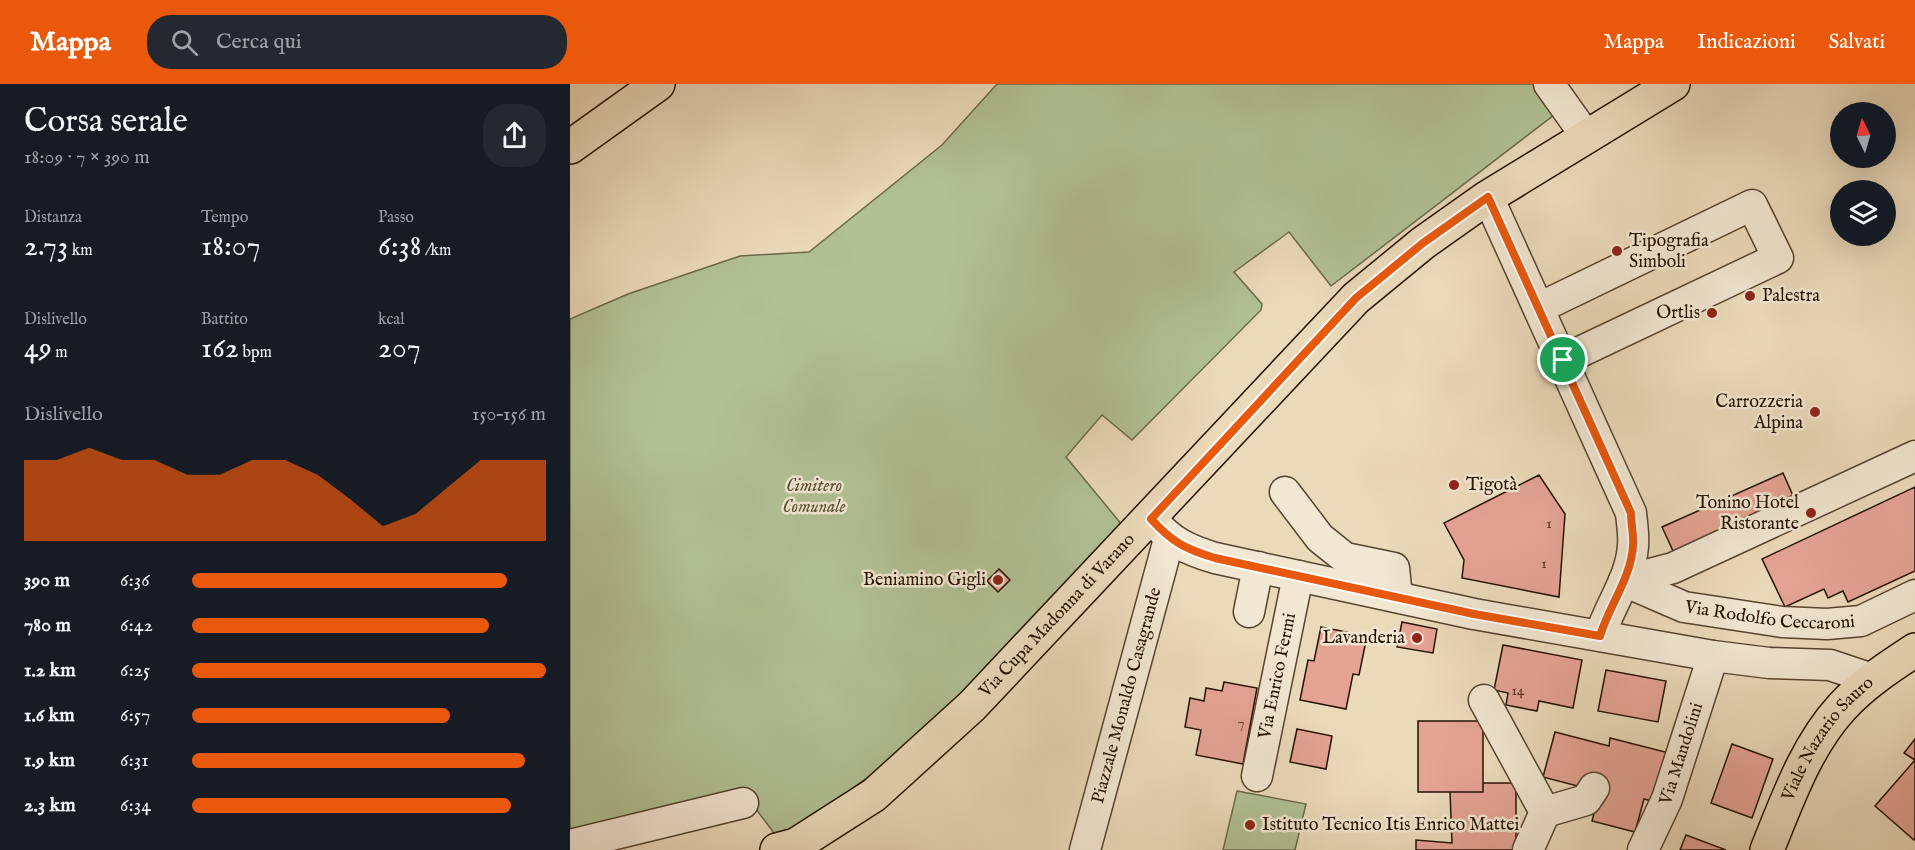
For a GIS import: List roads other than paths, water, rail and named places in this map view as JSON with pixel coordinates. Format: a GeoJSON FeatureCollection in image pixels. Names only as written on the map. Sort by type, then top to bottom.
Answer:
{"type":"FeatureCollection","features":[{"type":"Feature","properties":{"kind":"main road"},"geometry":{"type":"LineString","coordinates":[[570,147],[658,84]]}},
{"type":"Feature","properties":{"kind":"main road","name":"Via Cupa Madonna di Varano"},"geometry":{"type":"LineString","coordinates":[[795,848],[874,795],[1160,529],[1356,298],[1423,243],[1488,197],[1673,84]]}},
{"type":"Feature","properties":{"kind":"main road","name":"Viale Nazario Sauro"},"geometry":{"type":"LineString","coordinates":[[1767,850],[1808,755],[1841,708],[1872,679],[1915,650]]}},
{"type":"Feature","properties":{"kind":"street"},"geometry":{"type":"LineString","coordinates":[[1549,84],[1586,136]]}},
{"type":"Feature","properties":{"kind":"street"},"geometry":{"type":"LineString","coordinates":[[1488,197],[1631,513],[1633,547],[1624,581],[1607,612],[1600,636]]}},
{"type":"Feature","properties":{"kind":"street"},"geometry":{"type":"LineString","coordinates":[[1539,308],[1752,205],[1778,258],[1563,360]]}},
{"type":"Feature","properties":{"kind":"street"},"geometry":{"type":"LineString","coordinates":[[1624,581],[1673,568],[1915,456]]}},
{"type":"Feature","properties":{"kind":"street"},"geometry":{"type":"LineString","coordinates":[[1285,492],[1320,538],[1346,558],[1394,568],[1397,597]]}},
{"type":"Feature","properties":{"kind":"street"},"geometry":{"type":"LineString","coordinates":[[1160,529],[1189,550],[1397,597],[1713,656],[1769,663],[1830,665],[1872,679]]}},
{"type":"Feature","properties":{"kind":"street","name":"Piazzale Monaldo Casagrande"},"geometry":{"type":"LineString","coordinates":[[1085,850],[1160,529]]}},
{"type":"Feature","properties":{"kind":"street"},"geometry":{"type":"LineString","coordinates":[[1249,612],[1258,567]]}},
{"type":"Feature","properties":{"kind":"street","name":"Via Enrico Fermi"},"geometry":{"type":"LineString","coordinates":[[1257,776],[1298,576]]}},
{"type":"Feature","properties":{"kind":"street","name":"Via Rodolfo Ceccaroni"},"geometry":{"type":"LineString","coordinates":[[1624,581],[1684,607],[1790,623],[1827,624],[1861,621],[1915,595]]}},
{"type":"Feature","properties":{"kind":"street","name":"Via Mandolini"},"geometry":{"type":"LineString","coordinates":[[1643,850],[1667,799],[1713,656]]}},
{"type":"Feature","properties":{"kind":"street"},"geometry":{"type":"LineString","coordinates":[[1484,700],[1545,812]]}},
{"type":"Feature","properties":{"kind":"street"},"geometry":{"type":"LineString","coordinates":[[1528,850],[1545,812],[1586,800],[1594,788]]}},
{"type":"Feature","properties":{"kind":"street"},"geometry":{"type":"LineString","coordinates":[[570,845],[743,803]]}},
{"type":"Feature","properties":{"kind":"place","name":"Tipografia Simboli"},"geometry":{"type":"Point","coordinates":[1617,251]}},
{"type":"Feature","properties":{"kind":"place","name":"Palestra"},"geometry":{"type":"Point","coordinates":[1750,296]}},
{"type":"Feature","properties":{"kind":"place","name":"Ortlis"},"geometry":{"type":"Point","coordinates":[1712,313]}},
{"type":"Feature","properties":{"kind":"place","name":"Carrozzeria Alpina"},"geometry":{"type":"Point","coordinates":[1815,412]}},
{"type":"Feature","properties":{"kind":"place","name":"Tigotà"},"geometry":{"type":"Point","coordinates":[1454,485]}},
{"type":"Feature","properties":{"kind":"place","name":"Tonino Hotel Ristorante"},"geometry":{"type":"Point","coordinates":[1811,513]}},
{"type":"Feature","properties":{"kind":"place","name":"Beniamino Gigli"},"geometry":{"type":"Point","coordinates":[998,580]}},
{"type":"Feature","properties":{"kind":"place","name":"Lavanderia"},"geometry":{"type":"Point","coordinates":[1417,638]}},
{"type":"Feature","properties":{"kind":"place","name":"Istituto Tecnico Itis Enrico Mattei"},"geometry":{"type":"Point","coordinates":[1250,825]}},
{"type":"Feature","properties":{"kind":"park label","name":"Cimitero Comunale"},"geometry":{"type":"Point","coordinates":[814,496]}}]}
